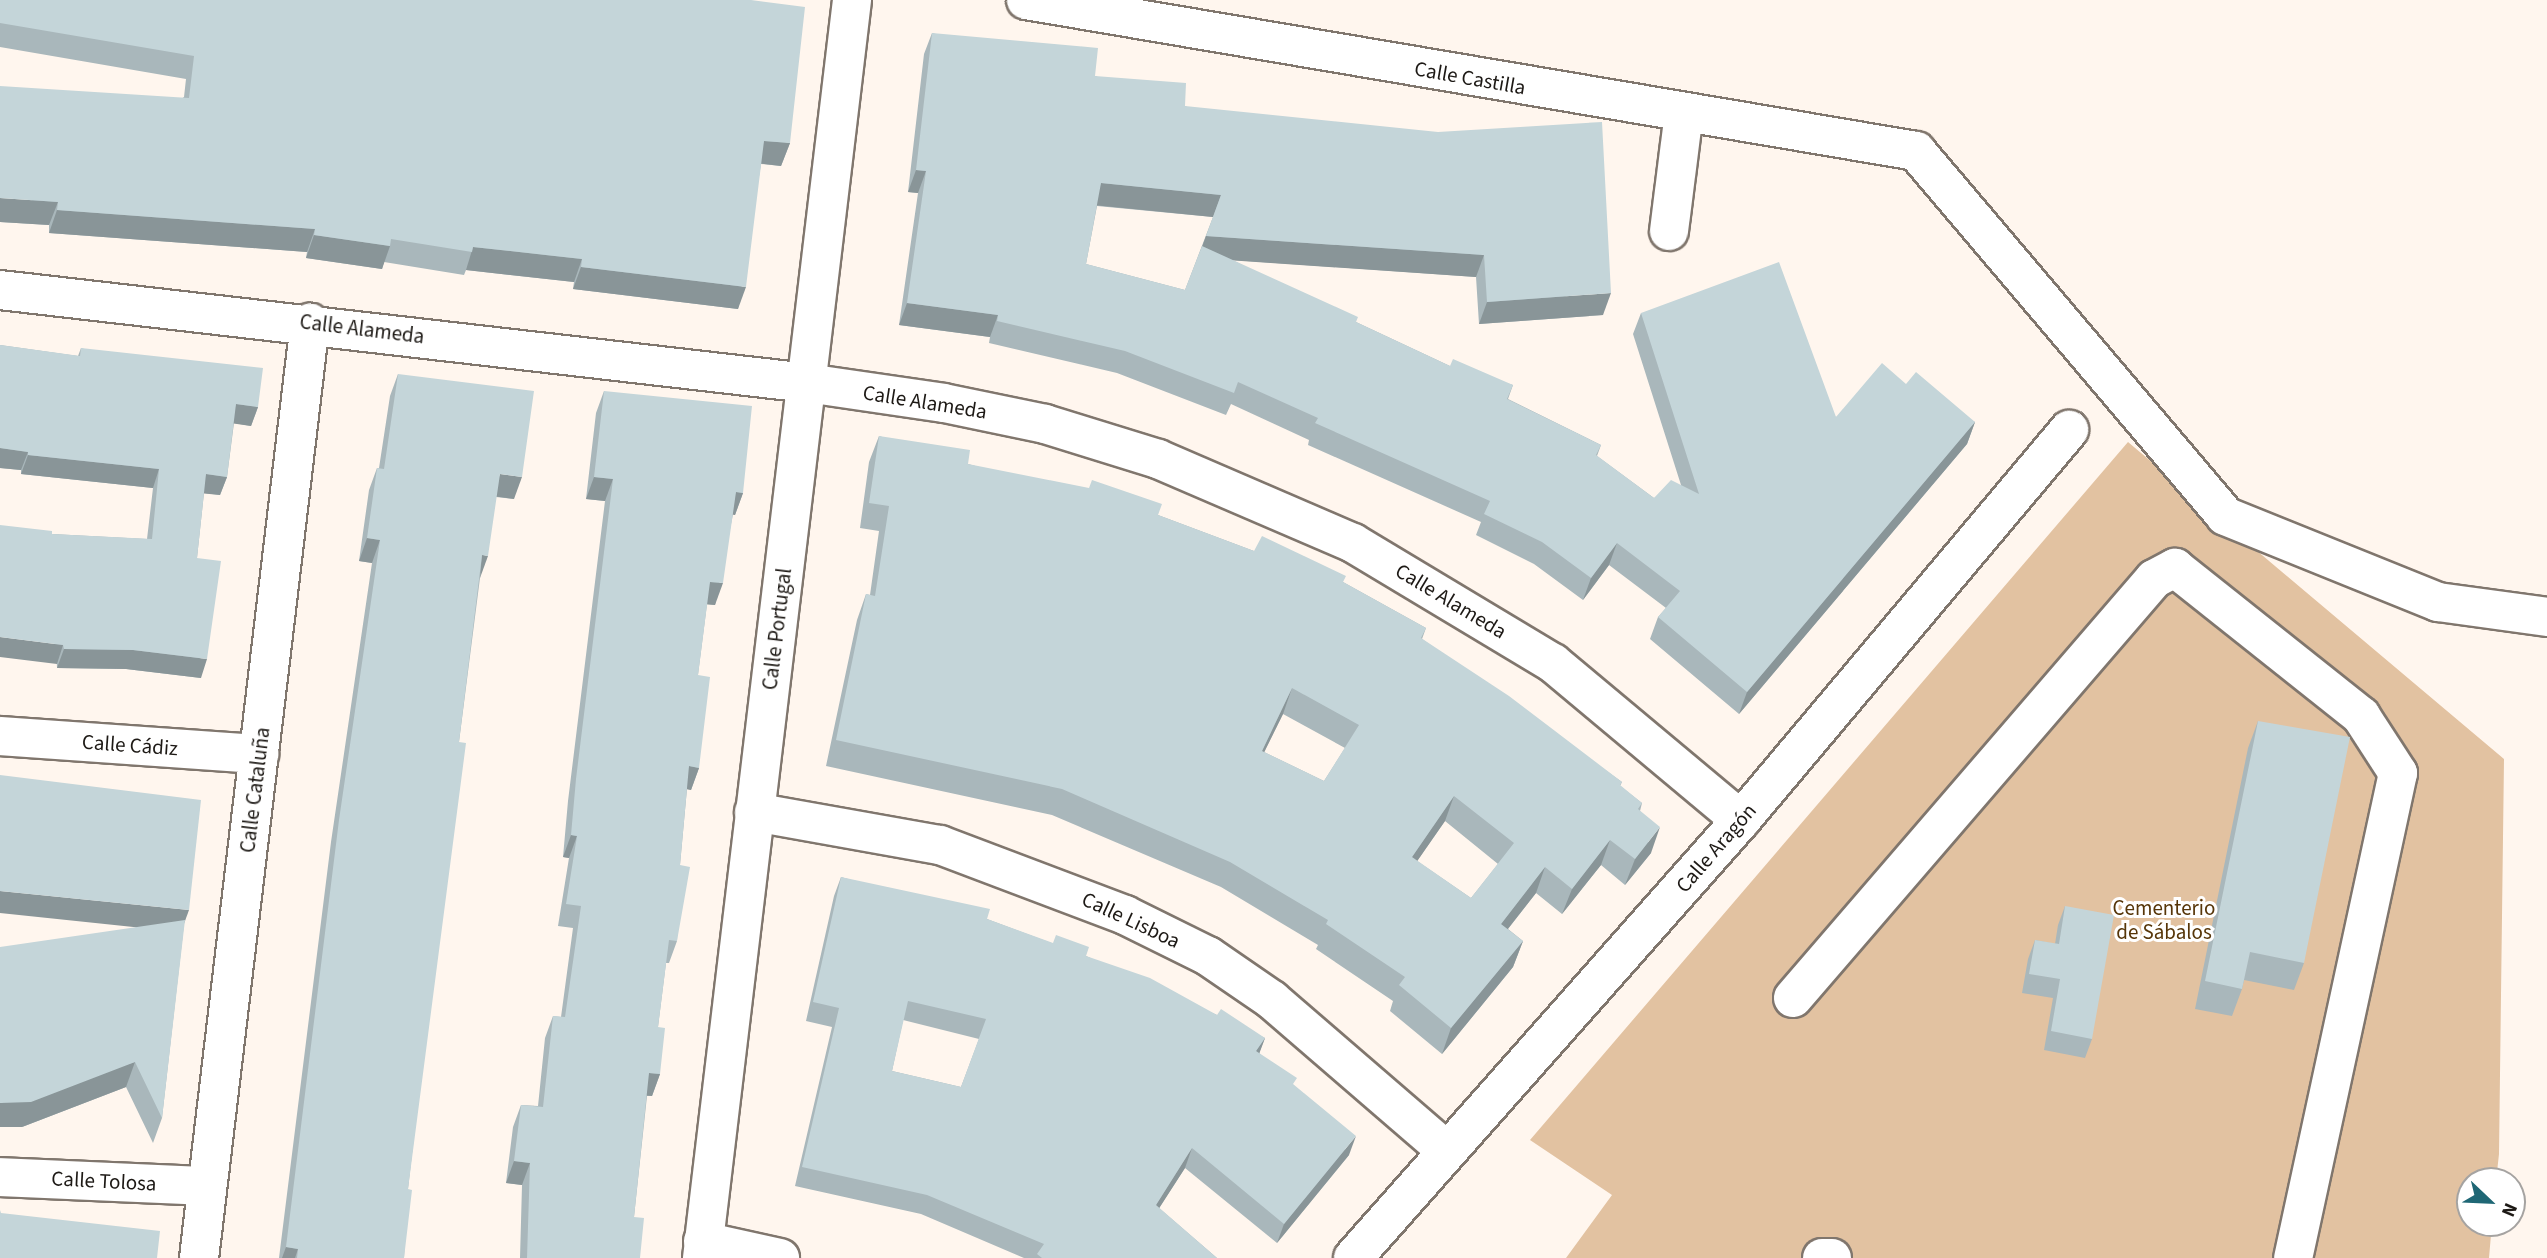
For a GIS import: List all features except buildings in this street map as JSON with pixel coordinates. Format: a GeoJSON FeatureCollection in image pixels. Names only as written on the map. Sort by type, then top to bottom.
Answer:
{"type":"FeatureCollection","features":[{"type":"Feature","properties":{"kind":"street","name":"Calle Portugal"},"geometry":{"type":"LineString","coordinates":[[702,1249],[852,0]]}},
{"type":"Feature","properties":{"kind":"street","name":"Calle Castilla"},"geometry":{"type":"LineString","coordinates":[[1026,0],[1916,151],[2225,516],[2438,602],[2547,617]]}},
{"type":"Feature","properties":{"kind":"street"},"geometry":{"type":"LineString","coordinates":[[1668,231],[1684,113]]}},
{"type":"Feature","properties":{"kind":"street","name":"Calle Alameda"},"geometry":{"type":"LineString","coordinates":[[0,290],[310,323],[807,383],[944,402],[1045,424],[1158,459],[1353,543],[1553,663],[1741,820]]}},
{"type":"Feature","properties":{"kind":"street","name":"Calle Cataluña"},"geometry":{"type":"LineString","coordinates":[[199,1258],[310,323]]}},
{"type":"Feature","properties":{"kind":"street","name":"Calle Aragón"},"geometry":{"type":"LineString","coordinates":[[1353,1258],[1741,820],[2069,430]]}},
{"type":"Feature","properties":{"kind":"street"},"geometry":{"type":"LineString","coordinates":[[1793,998],[2154,579],[2175,568],[2361,716],[2398,772],[2293,1258]]}},
{"type":"Feature","properties":{"kind":"street","name":"Calle Cádiz"},"geometry":{"type":"LineString","coordinates":[[0,736],[259,754]]}},
{"type":"Feature","properties":{"kind":"street","name":"Calle Lisboa"},"geometry":{"type":"LineString","coordinates":[[754,812],[940,845],[1125,915],[1208,956],[1272,1000],[1447,1152]]}},
{"type":"Feature","properties":{"kind":"street","name":"Calle Tolosa"},"geometry":{"type":"LineString","coordinates":[[0,1177],[207,1186]]}},
{"type":"Feature","properties":{"kind":"street"},"geometry":{"type":"LineString","coordinates":[[702,1249],[780,1258]]}},
{"type":"Feature","properties":{"kind":"street"},"geometry":{"type":"LineString","coordinates":[[1822,1258],[1832,1258]]}},
{"type":"Feature","properties":{"kind":"green space","name":"Cementerio de Sábalos"},"geometry":{"type":"Polygon","coordinates":[[[2128,442],[2504,759],[2498,1167],[2456,1167],[2456,1237],[2491,1237],[2489,1258],[1566,1258],[1612,1195],[1530,1140],[2128,442]]]}}]}
